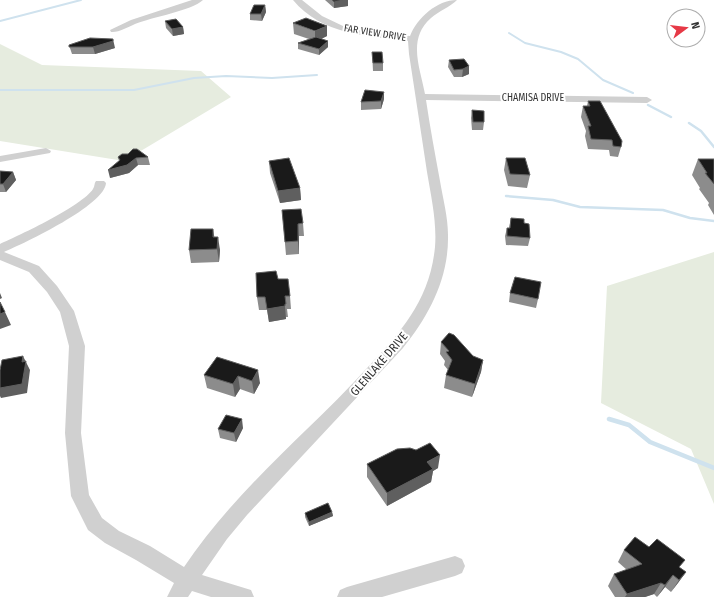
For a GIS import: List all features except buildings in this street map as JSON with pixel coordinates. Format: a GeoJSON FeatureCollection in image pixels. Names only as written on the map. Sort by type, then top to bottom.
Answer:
{"type":"FeatureCollection","features":[{"type":"Feature","properties":{"kind":"street"},"geometry":{"type":"LineString","coordinates":[[114,30],[127,23],[184,7],[199,0]]}},
{"type":"Feature","properties":{"kind":"street","name":"FAR VIEW DRIVE"},"geometry":{"type":"LineString","coordinates":[[297,0],[319,18],[332,25],[349,30],[412,39]]}},
{"type":"Feature","properties":{"kind":"street"},"geometry":{"type":"LineString","coordinates":[[412,39],[417,28],[424,20],[453,0]]}},
{"type":"Feature","properties":{"kind":"street","name":"GLENLAKE DRIVE"},"geometry":{"type":"LineString","coordinates":[[177,597],[187,580],[224,529],[250,499],[402,340],[422,311],[432,288],[440,263],[443,243],[442,223],[420,97],[412,39]]}},
{"type":"Feature","properties":{"kind":"street","name":"CHAMISA DRIVE"},"geometry":{"type":"LineString","coordinates":[[420,97],[647,100]]}},
{"type":"Feature","properties":{"kind":"street"},"geometry":{"type":"LineString","coordinates":[[0,159],[46,151]]}},
{"type":"Feature","properties":{"kind":"street"},"geometry":{"type":"LineString","coordinates":[[0,249],[29,236],[90,199],[100,188],[100,183]]}},
{"type":"Feature","properties":{"kind":"street"},"geometry":{"type":"LineString","coordinates":[[0,255],[34,269],[52,289],[67,311],[77,346],[73,433],[80,496],[95,524],[112,537],[143,553],[187,580],[244,597]]}},
{"type":"Feature","properties":{"kind":"street"},"geometry":{"type":"LineString","coordinates":[[346,597],[455,566]]}},
{"type":"Feature","properties":{"kind":"shaded area"},"geometry":{"type":"Polygon","coordinates":[[[0,44],[42,65],[201,71],[231,97],[124,161],[0,141],[0,44]]]}},
{"type":"Feature","properties":{"kind":"shaded area"},"geometry":{"type":"Polygon","coordinates":[[[714,252],[714,504],[691,449],[601,403],[607,286],[714,252]]]}},
{"type":"Feature","properties":{"kind":"waterway"},"geometry":{"type":"LineString","coordinates":[[0,21],[81,0]]}},
{"type":"Feature","properties":{"kind":"waterway"},"geometry":{"type":"LineString","coordinates":[[509,33],[525,43],[561,52],[578,59],[603,80],[633,93]]}},
{"type":"Feature","properties":{"kind":"waterway"},"geometry":{"type":"LineString","coordinates":[[0,90],[134,90],[194,78],[226,76],[272,78],[317,75]]}},
{"type":"Feature","properties":{"kind":"waterway"},"geometry":{"type":"LineString","coordinates":[[648,105],[671,117]]}},
{"type":"Feature","properties":{"kind":"waterway"},"geometry":{"type":"LineString","coordinates":[[689,123],[701,131],[714,147]]}},
{"type":"Feature","properties":{"kind":"waterway"},"geometry":{"type":"LineString","coordinates":[[506,196],[553,200],[580,207],[663,210],[690,218],[714,221]]}},
{"type":"Feature","properties":{"kind":"waterway"},"geometry":{"type":"LineString","coordinates":[[609,419],[629,425],[650,442],[714,468]]}}]}
